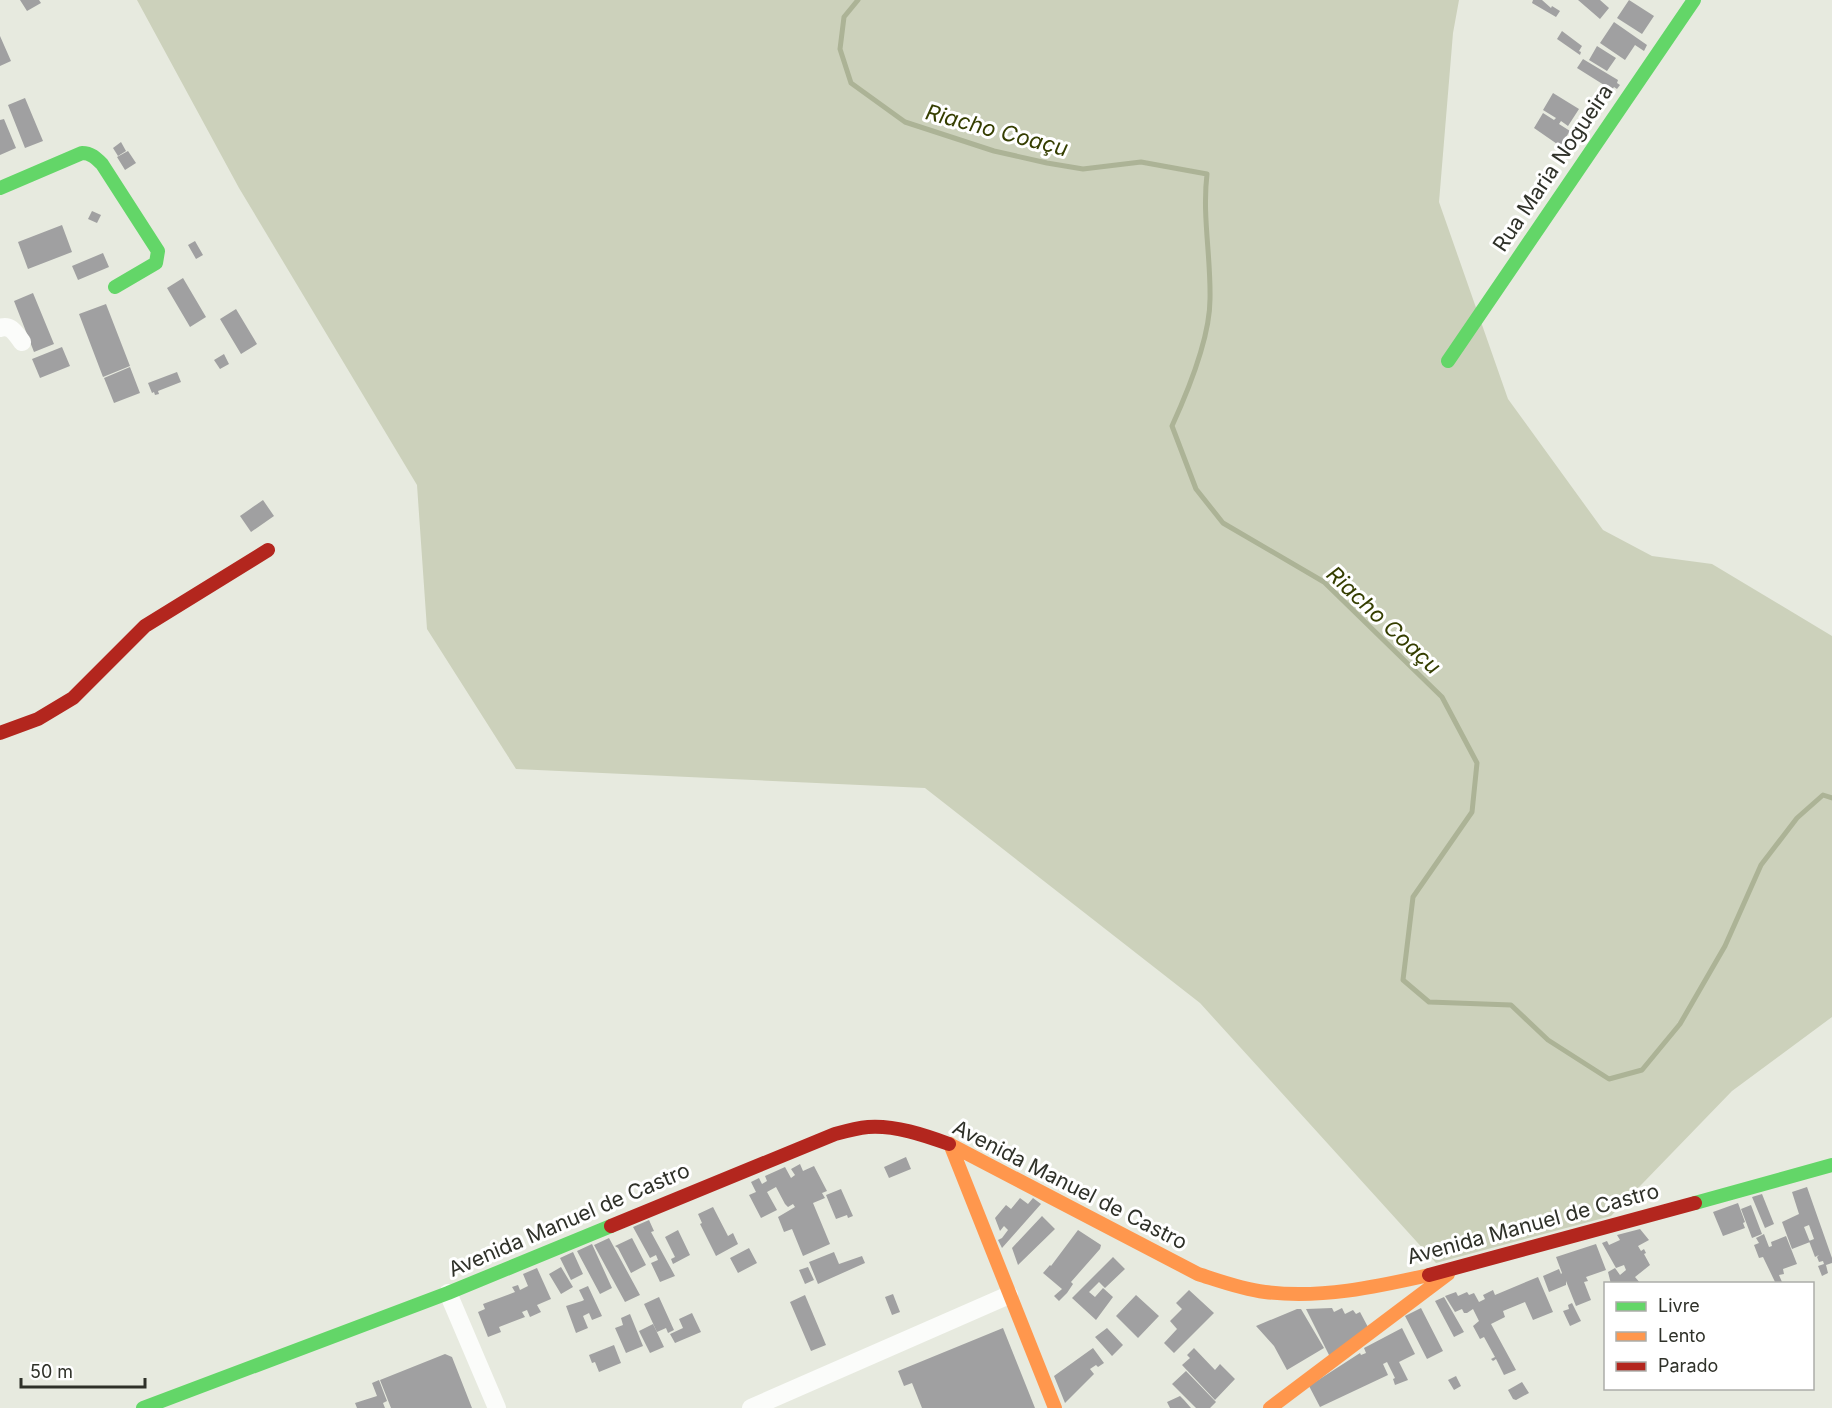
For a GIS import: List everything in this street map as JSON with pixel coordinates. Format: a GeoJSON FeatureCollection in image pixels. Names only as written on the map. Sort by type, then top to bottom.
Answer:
{"type":"FeatureCollection","features":[{"type":"Feature","properties":{"kind":"street","name":"Rua Maria Nogueira"},"geometry":{"type":"LineString","coordinates":[[1448,361],[1552,205],[1694,0]]}},
{"type":"Feature","properties":{"kind":"street"},"geometry":{"type":"LineString","coordinates":[[0,188],[82,153],[96,158],[158,251],[156,263],[115,287]]}},
{"type":"Feature","properties":{"kind":"street"},"geometry":{"type":"LineString","coordinates":[[0,328],[4,326],[10,328],[22,342]]}},
{"type":"Feature","properties":{"kind":"street"},"geometry":{"type":"LineString","coordinates":[[0,733],[38,719],[74,698],[145,626],[268,550]]}},
{"type":"Feature","properties":{"kind":"street","name":"Avenida Manuel de Castro"},"geometry":{"type":"LineString","coordinates":[[143,1408],[448,1293],[835,1134],[876,1127],[950,1144],[1188,1269],[1239,1287],[1262,1292],[1326,1293],[1395,1283],[1456,1269],[1832,1165]]}},
{"type":"Feature","properties":{"kind":"street"},"geometry":{"type":"LineString","coordinates":[[950,1144],[1055,1408]]}},
{"type":"Feature","properties":{"kind":"street"},"geometry":{"type":"LineString","coordinates":[[1270,1408],[1456,1269]]}},
{"type":"Feature","properties":{"kind":"street"},"geometry":{"type":"LineString","coordinates":[[448,1293],[497,1408]]}},
{"type":"Feature","properties":{"kind":"street"},"geometry":{"type":"LineString","coordinates":[[751,1408],[1009,1295]]}},
{"type":"Feature","properties":{"kind":"green space"},"geometry":{"type":"Polygon","coordinates":[[[137,0],[1459,0],[1453,33],[1439,202],[1508,399],[1603,530],[1652,556],[1712,564],[1832,636],[1832,1017],[1732,1091],[1611,1216],[1436,1263],[1200,1003],[925,788],[516,769],[427,629],[417,485],[239,188],[137,0]]]}},
{"type":"Feature","properties":{"kind":"building"},"geometry":{"type":"Polygon","coordinates":[[[20,0],[39,0],[41,3],[27,11],[20,0]]]}},
{"type":"Feature","properties":{"kind":"building"},"geometry":{"type":"Polygon","coordinates":[[[1533,0],[1542,0],[1551,8],[1552,6],[1560,11],[1556,17],[1532,3],[1533,0]]]}},
{"type":"Feature","properties":{"kind":"building"},"geometry":{"type":"Polygon","coordinates":[[[1578,0],[1600,0],[1609,8],[1600,19],[1578,0]]]}},
{"type":"Feature","properties":{"kind":"building"},"geometry":{"type":"Polygon","coordinates":[[[1629,0],[1654,16],[1642,34],[1617,18],[1629,0]]]}},
{"type":"Feature","properties":{"kind":"building"},"geometry":{"type":"Polygon","coordinates":[[[1614,22],[1647,45],[1644,51],[1635,45],[1625,60],[1600,43],[1614,22]]]}},
{"type":"Feature","properties":{"kind":"building"},"geometry":{"type":"Polygon","coordinates":[[[1562,31],[1582,46],[1579,51],[1580,55],[1557,39],[1562,31]]]}},
{"type":"Feature","properties":{"kind":"building"},"geometry":{"type":"Polygon","coordinates":[[[0,36],[11,61],[0,66],[0,36]]]}},
{"type":"Feature","properties":{"kind":"building"},"geometry":{"type":"Polygon","coordinates":[[[1597,46],[1616,58],[1607,71],[1589,60],[1597,46]]]}},
{"type":"Feature","properties":{"kind":"building"},"geometry":{"type":"Polygon","coordinates":[[[1583,59],[1618,80],[1617,83],[1620,85],[1617,89],[1614,87],[1612,90],[1577,68],[1583,59]]]}},
{"type":"Feature","properties":{"kind":"building"},"geometry":{"type":"Polygon","coordinates":[[[1553,93],[1579,109],[1568,126],[1561,121],[1559,124],[1570,131],[1560,146],[1534,128],[1543,113],[1554,120],[1556,118],[1543,110],[1553,93]]]}},
{"type":"Feature","properties":{"kind":"building"},"geometry":{"type":"Polygon","coordinates":[[[25,98],[43,141],[25,148],[8,105],[25,98]]]}},
{"type":"Feature","properties":{"kind":"building"},"geometry":{"type":"Polygon","coordinates":[[[4,119],[16,148],[0,155],[0,120],[4,119]]]}},
{"type":"Feature","properties":{"kind":"building"},"geometry":{"type":"Polygon","coordinates":[[[121,142],[126,151],[118,156],[113,148],[121,142]]]}},
{"type":"Feature","properties":{"kind":"building"},"geometry":{"type":"Polygon","coordinates":[[[128,151],[136,163],[125,170],[117,157],[128,151]]]}},
{"type":"Feature","properties":{"kind":"building"},"geometry":{"type":"Polygon","coordinates":[[[92,211],[101,215],[97,223],[88,219],[92,211]]]}},
{"type":"Feature","properties":{"kind":"building"},"geometry":{"type":"Polygon","coordinates":[[[62,225],[72,252],[28,269],[18,242],[62,225]]]}},
{"type":"Feature","properties":{"kind":"building"},"geometry":{"type":"Polygon","coordinates":[[[195,241],[203,255],[196,259],[188,245],[195,241]]]}},
{"type":"Feature","properties":{"kind":"building"},"geometry":{"type":"Polygon","coordinates":[[[103,253],[109,267],[78,280],[72,266],[103,253]]]}},
{"type":"Feature","properties":{"kind":"building"},"geometry":{"type":"Polygon","coordinates":[[[183,278],[206,317],[190,327],[167,288],[183,278]]]}},
{"type":"Feature","properties":{"kind":"building"},"geometry":{"type":"Polygon","coordinates":[[[33,293],[54,344],[34,352],[14,301],[33,293]]]}},
{"type":"Feature","properties":{"kind":"building"},"geometry":{"type":"Polygon","coordinates":[[[106,304],[130,366],[103,377],[79,314],[106,304]]]}},
{"type":"Feature","properties":{"kind":"building"},"geometry":{"type":"Polygon","coordinates":[[[236,309],[257,344],[241,354],[220,319],[236,309]]]}},
{"type":"Feature","properties":{"kind":"building"},"geometry":{"type":"Polygon","coordinates":[[[62,347],[70,366],[40,378],[32,359],[62,347]]]}},
{"type":"Feature","properties":{"kind":"building"},"geometry":{"type":"Polygon","coordinates":[[[224,354],[229,364],[220,369],[214,360],[224,354]]]}},
{"type":"Feature","properties":{"kind":"building"},"geometry":{"type":"Polygon","coordinates":[[[130,367],[140,393],[114,403],[104,378],[130,367]]]}},
{"type":"Feature","properties":{"kind":"building"},"geometry":{"type":"Polygon","coordinates":[[[177,372],[181,382],[158,391],[159,394],[152,393],[148,383],[177,372]]]}},
{"type":"Feature","properties":{"kind":"building"},"geometry":{"type":"Polygon","coordinates":[[[263,500],[274,516],[251,532],[240,516],[263,500]]]}},
{"type":"Feature","properties":{"kind":"building"},"geometry":{"type":"Polygon","coordinates":[[[906,1157],[911,1169],[889,1178],[884,1167],[906,1157]]]}},
{"type":"Feature","properties":{"kind":"building"},"geometry":{"type":"Polygon","coordinates":[[[800,1164],[803,1171],[814,1166],[827,1191],[822,1193],[825,1198],[813,1203],[830,1244],[803,1256],[792,1229],[784,1232],[778,1217],[795,1207],[793,1204],[788,1207],[785,1204],[776,1187],[767,1192],[777,1210],[761,1218],[749,1195],[756,1192],[751,1182],[759,1178],[762,1184],[767,1181],[765,1176],[785,1167],[791,1178],[795,1175],[791,1169],[800,1164]]]}},
{"type":"Feature","properties":{"kind":"building"},"geometry":{"type":"Polygon","coordinates":[[[1807,1187],[1832,1258],[1832,1263],[1826,1265],[1828,1273],[1822,1276],[1818,1266],[1824,1264],[1823,1261],[1819,1262],[1817,1257],[1819,1255],[1815,1257],[1809,1242],[1792,1249],[1782,1222],[1799,1214],[1792,1192],[1807,1187]],[[1809,1225],[1804,1227],[1810,1241],[1814,1239],[1809,1225]]]}},
{"type":"Feature","properties":{"kind":"building"},"geometry":{"type":"Polygon","coordinates":[[[841,1189],[853,1216],[848,1218],[847,1215],[836,1219],[826,1195],[841,1189]]]}},
{"type":"Feature","properties":{"kind":"building"},"geometry":{"type":"Polygon","coordinates":[[[1762,1194],[1774,1224],[1765,1228],[1752,1197],[1762,1194]]]}},
{"type":"Feature","properties":{"kind":"building"},"geometry":{"type":"Polygon","coordinates":[[[1020,1198],[1028,1204],[1033,1198],[1041,1204],[1002,1248],[998,1240],[1008,1230],[1004,1226],[1000,1231],[995,1218],[1006,1205],[1011,1209],[1020,1198]]]}},
{"type":"Feature","properties":{"kind":"building"},"geometry":{"type":"Polygon","coordinates":[[[1738,1203],[1745,1228],[1723,1236],[1713,1212],[1738,1203]]]}},
{"type":"Feature","properties":{"kind":"building"},"geometry":{"type":"Polygon","coordinates":[[[1751,1205],[1762,1234],[1752,1238],[1741,1209],[1751,1205]]]}},
{"type":"Feature","properties":{"kind":"building"},"geometry":{"type":"Polygon","coordinates":[[[713,1207],[728,1236],[733,1233],[738,1244],[716,1256],[700,1224],[702,1223],[698,1214],[713,1207]]]}},
{"type":"Feature","properties":{"kind":"building"},"geometry":{"type":"Polygon","coordinates":[[[1042,1216],[1055,1229],[1018,1265],[1012,1248],[1042,1216]]]}},
{"type":"Feature","properties":{"kind":"building"},"geometry":{"type":"Polygon","coordinates":[[[649,1220],[654,1231],[651,1232],[675,1276],[660,1282],[651,1263],[658,1260],[656,1255],[650,1258],[633,1227],[649,1220]]]}},
{"type":"Feature","properties":{"kind":"building"},"geometry":{"type":"Polygon","coordinates":[[[1640,1229],[1649,1240],[1638,1246],[1641,1251],[1644,1249],[1650,1265],[1635,1277],[1639,1282],[1610,1282],[1608,1272],[1615,1268],[1620,1275],[1626,1270],[1624,1265],[1616,1268],[1602,1243],[1607,1241],[1609,1245],[1620,1240],[1617,1235],[1640,1229]]]}},
{"type":"Feature","properties":{"kind":"building"},"geometry":{"type":"Polygon","coordinates":[[[678,1230],[690,1255],[673,1264],[671,1259],[675,1257],[665,1237],[678,1230]]]}},
{"type":"Feature","properties":{"kind":"building"},"geometry":{"type":"Polygon","coordinates":[[[1078,1230],[1101,1245],[1100,1249],[1071,1282],[1073,1284],[1059,1301],[1054,1296],[1062,1289],[1043,1273],[1078,1230]]]}},
{"type":"Feature","properties":{"kind":"building"},"geometry":{"type":"Polygon","coordinates":[[[1764,1234],[1769,1247],[1772,1246],[1771,1242],[1786,1236],[1797,1264],[1783,1269],[1784,1274],[1779,1275],[1782,1282],[1775,1282],[1763,1257],[1759,1258],[1754,1245],[1759,1243],[1756,1238],[1764,1234]]]}},
{"type":"Feature","properties":{"kind":"building"},"geometry":{"type":"Polygon","coordinates":[[[609,1238],[640,1295],[625,1302],[594,1245],[609,1238]]]}},
{"type":"Feature","properties":{"kind":"building"},"geometry":{"type":"Polygon","coordinates":[[[632,1238],[646,1265],[631,1273],[615,1246],[632,1238]]]}},
{"type":"Feature","properties":{"kind":"building"},"geometry":{"type":"Polygon","coordinates":[[[592,1244],[612,1288],[600,1294],[577,1251],[592,1244]]]}},
{"type":"Feature","properties":{"kind":"building"},"geometry":{"type":"Polygon","coordinates":[[[1596,1244],[1606,1270],[1586,1277],[1588,1281],[1584,1282],[1591,1300],[1576,1306],[1566,1281],[1566,1285],[1549,1292],[1543,1276],[1559,1269],[1562,1273],[1556,1257],[1596,1244]]]}},
{"type":"Feature","properties":{"kind":"building"},"geometry":{"type":"Polygon","coordinates":[[[749,1248],[757,1263],[738,1273],[730,1258],[749,1248]]]}},
{"type":"Feature","properties":{"kind":"building"},"geometry":{"type":"Polygon","coordinates":[[[573,1252],[583,1274],[571,1280],[560,1258],[573,1252]]]}},
{"type":"Feature","properties":{"kind":"building"},"geometry":{"type":"Polygon","coordinates":[[[834,1252],[839,1264],[862,1256],[865,1263],[818,1284],[809,1262],[834,1252]]]}},
{"type":"Feature","properties":{"kind":"building"},"geometry":{"type":"Polygon","coordinates":[[[1113,1257],[1125,1269],[1105,1288],[1099,1282],[1089,1292],[1095,1297],[1103,1288],[1113,1297],[1096,1320],[1072,1298],[1113,1257]]]}},
{"type":"Feature","properties":{"kind":"building"},"geometry":{"type":"Polygon","coordinates":[[[561,1267],[573,1287],[561,1294],[549,1274],[561,1267]]]}},
{"type":"Feature","properties":{"kind":"building"},"geometry":{"type":"Polygon","coordinates":[[[808,1267],[814,1280],[805,1284],[799,1270],[808,1267]]]}},
{"type":"Feature","properties":{"kind":"building"},"geometry":{"type":"Polygon","coordinates":[[[537,1268],[551,1299],[537,1305],[541,1312],[530,1317],[527,1310],[522,1312],[525,1317],[499,1327],[501,1332],[488,1337],[478,1312],[485,1309],[483,1304],[515,1292],[512,1287],[518,1285],[520,1290],[528,1286],[523,1274],[537,1268]]]}},
{"type":"Feature","properties":{"kind":"building"},"geometry":{"type":"Polygon","coordinates":[[[1538,1277],[1553,1312],[1533,1320],[1525,1302],[1503,1311],[1505,1317],[1491,1324],[1516,1370],[1504,1375],[1496,1359],[1493,1361],[1491,1359],[1495,1357],[1484,1337],[1480,1339],[1473,1326],[1479,1321],[1473,1309],[1467,1313],[1464,1313],[1462,1309],[1455,1312],[1445,1296],[1456,1292],[1458,1296],[1467,1292],[1469,1295],[1474,1293],[1479,1302],[1485,1299],[1483,1295],[1493,1290],[1495,1295],[1538,1277]]]}},
{"type":"Feature","properties":{"kind":"building"},"geometry":{"type":"Polygon","coordinates":[[[588,1286],[602,1316],[592,1320],[589,1313],[583,1316],[588,1328],[576,1333],[566,1306],[584,1300],[579,1290],[588,1286]]]}},
{"type":"Feature","properties":{"kind":"building"},"geometry":{"type":"Polygon","coordinates":[[[1189,1290],[1214,1313],[1174,1353],[1164,1343],[1177,1329],[1170,1321],[1182,1309],[1176,1303],[1189,1290]]]}},
{"type":"Feature","properties":{"kind":"building"},"geometry":{"type":"Polygon","coordinates":[[[893,1294],[900,1312],[892,1315],[885,1297],[893,1294]]]}},
{"type":"Feature","properties":{"kind":"building"},"geometry":{"type":"Polygon","coordinates":[[[805,1295],[826,1345],[811,1351],[790,1302],[805,1295]]]}},
{"type":"Feature","properties":{"kind":"building"},"geometry":{"type":"Polygon","coordinates":[[[1136,1295],[1159,1316],[1138,1338],[1116,1316],[1136,1295]]]}},
{"type":"Feature","properties":{"kind":"building"},"geometry":{"type":"Polygon","coordinates":[[[659,1297],[674,1330],[668,1333],[666,1328],[657,1332],[644,1304],[659,1297]]]}},
{"type":"Feature","properties":{"kind":"building"},"geometry":{"type":"Polygon","coordinates":[[[1444,1297],[1464,1332],[1454,1337],[1435,1301],[1444,1297]]]}},
{"type":"Feature","properties":{"kind":"building"},"geometry":{"type":"Polygon","coordinates":[[[1572,1303],[1581,1321],[1570,1326],[1563,1311],[1569,1309],[1568,1305],[1572,1303]]]}},
{"type":"Feature","properties":{"kind":"building"},"geometry":{"type":"Polygon","coordinates":[[[1332,1308],[1334,1312],[1342,1308],[1345,1314],[1353,1310],[1356,1314],[1360,1312],[1369,1329],[1330,1357],[1306,1309],[1332,1308]]]}},
{"type":"Feature","properties":{"kind":"building"},"geometry":{"type":"Polygon","coordinates":[[[1421,1308],[1443,1351],[1427,1359],[1405,1316],[1421,1308]]]}},
{"type":"Feature","properties":{"kind":"building"},"geometry":{"type":"Polygon","coordinates":[[[1301,1309],[1324,1348],[1287,1370],[1274,1346],[1256,1326],[1301,1309]]]}},
{"type":"Feature","properties":{"kind":"building"},"geometry":{"type":"Polygon","coordinates":[[[692,1313],[701,1332],[675,1343],[670,1334],[683,1328],[679,1319],[692,1313]]]}},
{"type":"Feature","properties":{"kind":"building"},"geometry":{"type":"Polygon","coordinates":[[[630,1314],[643,1346],[626,1353],[615,1328],[623,1325],[621,1318],[630,1314]]]}},
{"type":"Feature","properties":{"kind":"building"},"geometry":{"type":"Polygon","coordinates":[[[653,1324],[664,1347],[650,1353],[639,1331],[653,1324]]]}},
{"type":"Feature","properties":{"kind":"building"},"geometry":{"type":"Polygon","coordinates":[[[1003,1328],[1035,1408],[922,1408],[912,1383],[904,1386],[898,1371],[1003,1328]]]}},
{"type":"Feature","properties":{"kind":"building"},"geometry":{"type":"Polygon","coordinates":[[[1107,1328],[1123,1345],[1112,1356],[1095,1337],[1107,1328]]]}},
{"type":"Feature","properties":{"kind":"building"},"geometry":{"type":"Polygon","coordinates":[[[1402,1328],[1415,1354],[1399,1362],[1408,1380],[1395,1385],[1393,1379],[1395,1378],[1387,1362],[1383,1364],[1388,1375],[1320,1407],[1309,1386],[1360,1353],[1361,1355],[1366,1353],[1364,1348],[1402,1328]]]}},
{"type":"Feature","properties":{"kind":"building"},"geometry":{"type":"Polygon","coordinates":[[[614,1345],[621,1363],[599,1372],[589,1355],[614,1345]]]}},
{"type":"Feature","properties":{"kind":"building"},"geometry":{"type":"Polygon","coordinates":[[[1093,1348],[1104,1363],[1090,1369],[1094,1374],[1065,1403],[1054,1376],[1093,1348]]]}},
{"type":"Feature","properties":{"kind":"building"},"geometry":{"type":"Polygon","coordinates":[[[1194,1348],[1215,1370],[1220,1364],[1235,1379],[1215,1400],[1182,1365],[1190,1358],[1187,1355],[1194,1348]]]}},
{"type":"Feature","properties":{"kind":"building"},"geometry":{"type":"Polygon","coordinates":[[[445,1354],[452,1357],[472,1408],[391,1408],[380,1380],[445,1354]]]}},
{"type":"Feature","properties":{"kind":"building"},"geometry":{"type":"Polygon","coordinates":[[[1186,1371],[1216,1402],[1210,1408],[1196,1408],[1172,1384],[1186,1371]]]}},
{"type":"Feature","properties":{"kind":"building"},"geometry":{"type":"Polygon","coordinates":[[[1456,1376],[1461,1386],[1454,1390],[1448,1380],[1456,1376]]]}},
{"type":"Feature","properties":{"kind":"building"},"geometry":{"type":"Polygon","coordinates":[[[379,1380],[387,1401],[383,1403],[385,1408],[357,1408],[355,1403],[377,1396],[372,1383],[379,1380]]]}},
{"type":"Feature","properties":{"kind":"building"},"geometry":{"type":"Polygon","coordinates":[[[1522,1382],[1529,1393],[1516,1400],[1513,1399],[1508,1390],[1522,1382]]]}},
{"type":"Feature","properties":{"kind":"building"},"geometry":{"type":"Polygon","coordinates":[[[1180,1396],[1191,1408],[1170,1408],[1167,1402],[1180,1396]]]}},
{"type":"Feature","properties":{"kind":"waterway","name":"Riacho Coaçu"},"geometry":{"type":"LineString","coordinates":[[858,0],[844,17],[840,49],[851,83],[905,122],[994,151],[1047,163],[1083,169],[1141,162],[1207,174],[1209,314],[1197,364],[1172,426],[1196,489],[1223,523],[1324,582],[1442,697],[1477,763],[1472,812],[1413,897],[1403,980],[1429,1002],[1511,1005],[1548,1040],[1609,1079],[1642,1070],[1680,1024],[1725,946],[1761,865],[1797,818],[1823,795],[1832,798]]}},
{"type":"Feature","properties":{"kind":"traffic: fast"},"geometry":{"type":"LineString","coordinates":[[1448,361],[1694,0]]}},
{"type":"Feature","properties":{"kind":"traffic: fast"},"geometry":{"type":"LineString","coordinates":[[0,188],[82,153],[98,160],[158,251],[156,263],[115,287]]}},
{"type":"Feature","properties":{"kind":"traffic: fast"},"geometry":{"type":"LineString","coordinates":[[1695,1203],[1832,1165]]}},
{"type":"Feature","properties":{"kind":"traffic: fast"},"geometry":{"type":"LineString","coordinates":[[143,1408],[448,1293],[611,1226]]}},
{"type":"Feature","properties":{"kind":"traffic: slow"},"geometry":{"type":"LineString","coordinates":[[949,1144],[1198,1274],[1239,1287],[1286,1294],[1327,1293],[1429,1275]]}},
{"type":"Feature","properties":{"kind":"traffic: slow"},"geometry":{"type":"LineString","coordinates":[[950,1144],[1055,1408]]}},
{"type":"Feature","properties":{"kind":"traffic: slow"},"geometry":{"type":"LineString","coordinates":[[1270,1408],[1448,1274]]}},
{"type":"Feature","properties":{"kind":"traffic: jam"},"geometry":{"type":"LineString","coordinates":[[0,733],[38,719],[73,698],[145,626],[268,550]]}},
{"type":"Feature","properties":{"kind":"traffic: jam"},"geometry":{"type":"LineString","coordinates":[[611,1226],[847,1131],[868,1127],[899,1129],[949,1144]]}},
{"type":"Feature","properties":{"kind":"traffic: jam"},"geometry":{"type":"LineString","coordinates":[[1429,1275],[1695,1203]]}}]}
